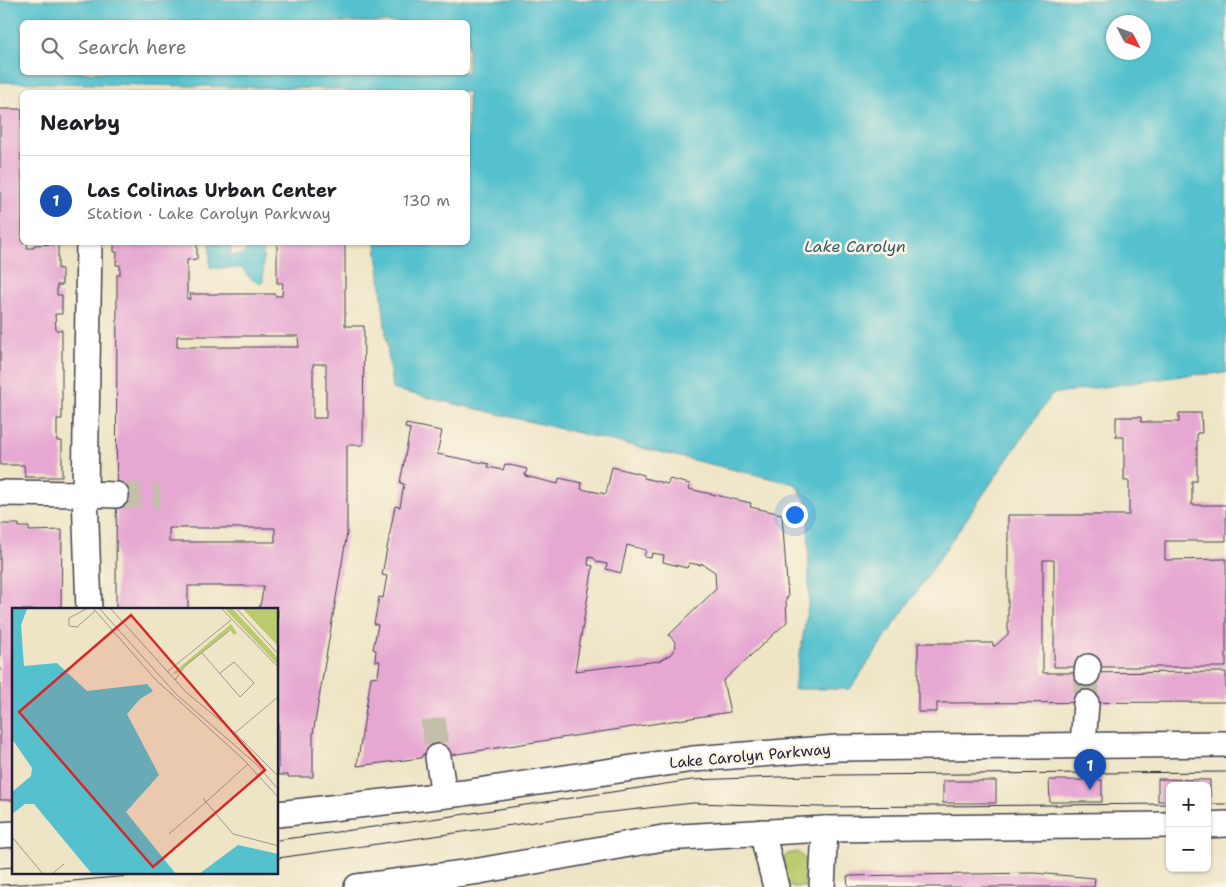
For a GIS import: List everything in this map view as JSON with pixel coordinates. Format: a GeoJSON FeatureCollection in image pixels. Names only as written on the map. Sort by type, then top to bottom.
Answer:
{"type":"FeatureCollection","features":[{"type":"Feature","properties":{"kind":"street"},"geometry":{"type":"LineString","coordinates":[[88,245],[85,494],[89,608]]}},
{"type":"Feature","properties":{"kind":"street"},"geometry":{"type":"LineString","coordinates":[[0,493],[116,495]]}},
{"type":"Feature","properties":{"kind":"street"},"geometry":{"type":"LineString","coordinates":[[1083,745],[1086,703]]}},
{"type":"Feature","properties":{"kind":"street","name":"Lake Carolyn Parkway"},"geometry":{"type":"LineString","coordinates":[[279,814],[444,795],[693,759],[827,749],[1226,744]]}},
{"type":"Feature","properties":{"kind":"street"},"geometry":{"type":"LineString","coordinates":[[438,757],[444,795]]}},
{"type":"Feature","properties":{"kind":"street"},"geometry":{"type":"LineString","coordinates":[[1211,825],[1226,824]]}},
{"type":"Feature","properties":{"kind":"street"},"geometry":{"type":"LineString","coordinates":[[356,887],[478,871],[663,838],[825,828],[1166,825]]}},
{"type":"Feature","properties":{"kind":"street"},"geometry":{"type":"LineString","coordinates":[[822,887],[825,828]]}},
{"type":"Feature","properties":{"kind":"street"},"geometry":{"type":"LineString","coordinates":[[762,832],[776,887]]}},
{"type":"Feature","properties":{"kind":"green space"},"geometry":{"type":"Polygon","coordinates":[[[798,852],[805,859],[805,887],[787,887],[783,860],[787,854],[798,852]]]}},
{"type":"Feature","properties":{"kind":"water","name":"Lake Carolyn"},"geometry":{"type":"Polygon","coordinates":[[[0,0],[1226,0],[1226,373],[1188,375],[1052,394],[850,689],[794,689],[809,600],[808,503],[795,484],[392,389],[376,245],[470,245],[470,90],[342,90],[0,82],[0,0]]]}},
{"type":"Feature","properties":{"kind":"water"},"geometry":{"type":"Polygon","coordinates":[[[210,245],[230,245],[231,255],[243,255],[250,245],[263,245],[263,283],[256,282],[246,274],[243,268],[210,268],[210,245]]]}},
{"type":"Feature","properties":{"kind":"building"},"geometry":{"type":"Polygon","coordinates":[[[0,109],[20,109],[20,245],[28,245],[27,248],[34,248],[34,245],[58,245],[58,269],[62,269],[62,285],[57,285],[57,295],[62,295],[62,314],[55,314],[56,330],[62,330],[62,419],[57,419],[57,441],[62,441],[62,477],[25,477],[24,465],[0,465],[0,109]]]}},
{"type":"Feature","properties":{"kind":"building"},"geometry":{"type":"Polygon","coordinates":[[[114,245],[197,245],[197,259],[187,260],[187,299],[191,299],[190,294],[275,294],[275,296],[282,296],[283,283],[277,283],[277,245],[345,245],[345,326],[364,326],[363,445],[347,445],[347,533],[313,734],[313,777],[279,775],[279,608],[259,608],[264,586],[188,586],[188,608],[116,608],[117,275],[120,275],[120,265],[116,265],[117,252],[114,252],[114,245]],[[177,336],[177,347],[299,347],[298,336],[177,336]],[[313,364],[313,418],[326,418],[326,364],[313,364]],[[169,528],[169,542],[275,542],[275,528],[169,528]]]}},
{"type":"Feature","properties":{"kind":"building"},"geometry":{"type":"Polygon","coordinates":[[[1179,413],[1201,413],[1202,433],[1197,433],[1197,481],[1192,481],[1192,505],[1226,505],[1226,541],[1165,541],[1165,560],[1226,559],[1226,667],[1054,667],[1054,560],[1043,560],[1043,673],[1226,672],[1226,702],[937,703],[937,712],[918,712],[918,643],[993,643],[993,646],[995,646],[1008,634],[1008,515],[1129,515],[1129,481],[1124,481],[1124,437],[1116,437],[1116,417],[1141,417],[1141,422],[1179,422],[1179,413]]]}},
{"type":"Feature","properties":{"kind":"building"},"geometry":{"type":"Polygon","coordinates":[[[406,424],[442,431],[437,454],[489,464],[488,467],[503,470],[505,464],[527,469],[525,476],[558,484],[559,478],[582,483],[581,489],[606,494],[612,467],[644,475],[644,478],[668,484],[669,479],[690,484],[689,489],[751,503],[750,507],[782,514],[788,598],[786,598],[787,622],[723,681],[730,712],[438,757],[423,754],[421,758],[357,766],[371,677],[378,676],[380,661],[375,661],[376,650],[373,649],[378,625],[374,624],[379,597],[383,598],[387,576],[382,575],[395,506],[400,507],[404,484],[400,483],[410,429],[405,428],[406,424]],[[627,545],[621,573],[606,569],[607,564],[597,562],[594,558],[589,557],[588,565],[593,566],[575,671],[659,661],[671,654],[676,646],[669,635],[716,589],[715,572],[701,563],[701,565],[689,563],[687,568],[663,562],[664,555],[652,553],[651,558],[644,557],[646,550],[627,545]]]}},
{"type":"Feature","properties":{"kind":"building"},"geometry":{"type":"Polygon","coordinates":[[[0,524],[19,524],[19,527],[29,527],[29,531],[62,530],[61,608],[12,608],[12,800],[0,800],[0,524]]]}},
{"type":"Feature","properties":{"kind":"building"},"geometry":{"type":"Polygon","coordinates":[[[1158,779],[1210,780],[1210,782],[1166,782],[1166,801],[1158,801],[1158,779]]]}},
{"type":"Feature","properties":{"kind":"building"},"geometry":{"type":"Polygon","coordinates":[[[1049,780],[1102,780],[1102,802],[1050,802],[1049,780]]]}},
{"type":"Feature","properties":{"kind":"building"},"geometry":{"type":"Polygon","coordinates":[[[943,781],[996,781],[996,803],[943,803],[943,781]]]}},
{"type":"Feature","properties":{"kind":"building"},"geometry":{"type":"Polygon","coordinates":[[[1034,873],[1095,878],[1094,887],[848,887],[847,876],[1034,873]]]}},
{"type":"Feature","properties":{"kind":"tunnel"},"geometry":{"type":"LineString","coordinates":[[116,495],[160,496]]}},
{"type":"Feature","properties":{"kind":"tunnel"},"geometry":{"type":"LineString","coordinates":[[1086,703],[1087,673]]}},
{"type":"Feature","properties":{"kind":"tunnel"},"geometry":{"type":"LineString","coordinates":[[433,719],[438,757]]}},
{"type":"Feature","properties":{"kind":"tram line"},"geometry":{"type":"LineString","coordinates":[[279,840],[692,780],[837,775],[1226,772]]}},
{"type":"Feature","properties":{"kind":"tram line"},"geometry":{"type":"LineString","coordinates":[[279,858],[576,816],[693,803],[820,807],[1166,804]]}},
{"type":"Feature","properties":{"kind":"tram line"},"geometry":{"type":"LineString","coordinates":[[1211,804],[1226,804]]}},
{"type":"Feature","properties":{"kind":"tram line"},"geometry":{"type":"LineString","coordinates":[[0,868],[12,867]]}},
{"type":"Feature","properties":{"kind":"tram line"},"geometry":{"type":"LineString","coordinates":[[0,885],[62,882],[150,874]]}},
{"type":"Feature","properties":{"kind":"place","name":"Las Colinas Urban Center"},"geometry":{"type":"Point","coordinates":[1090,790]}}]}
